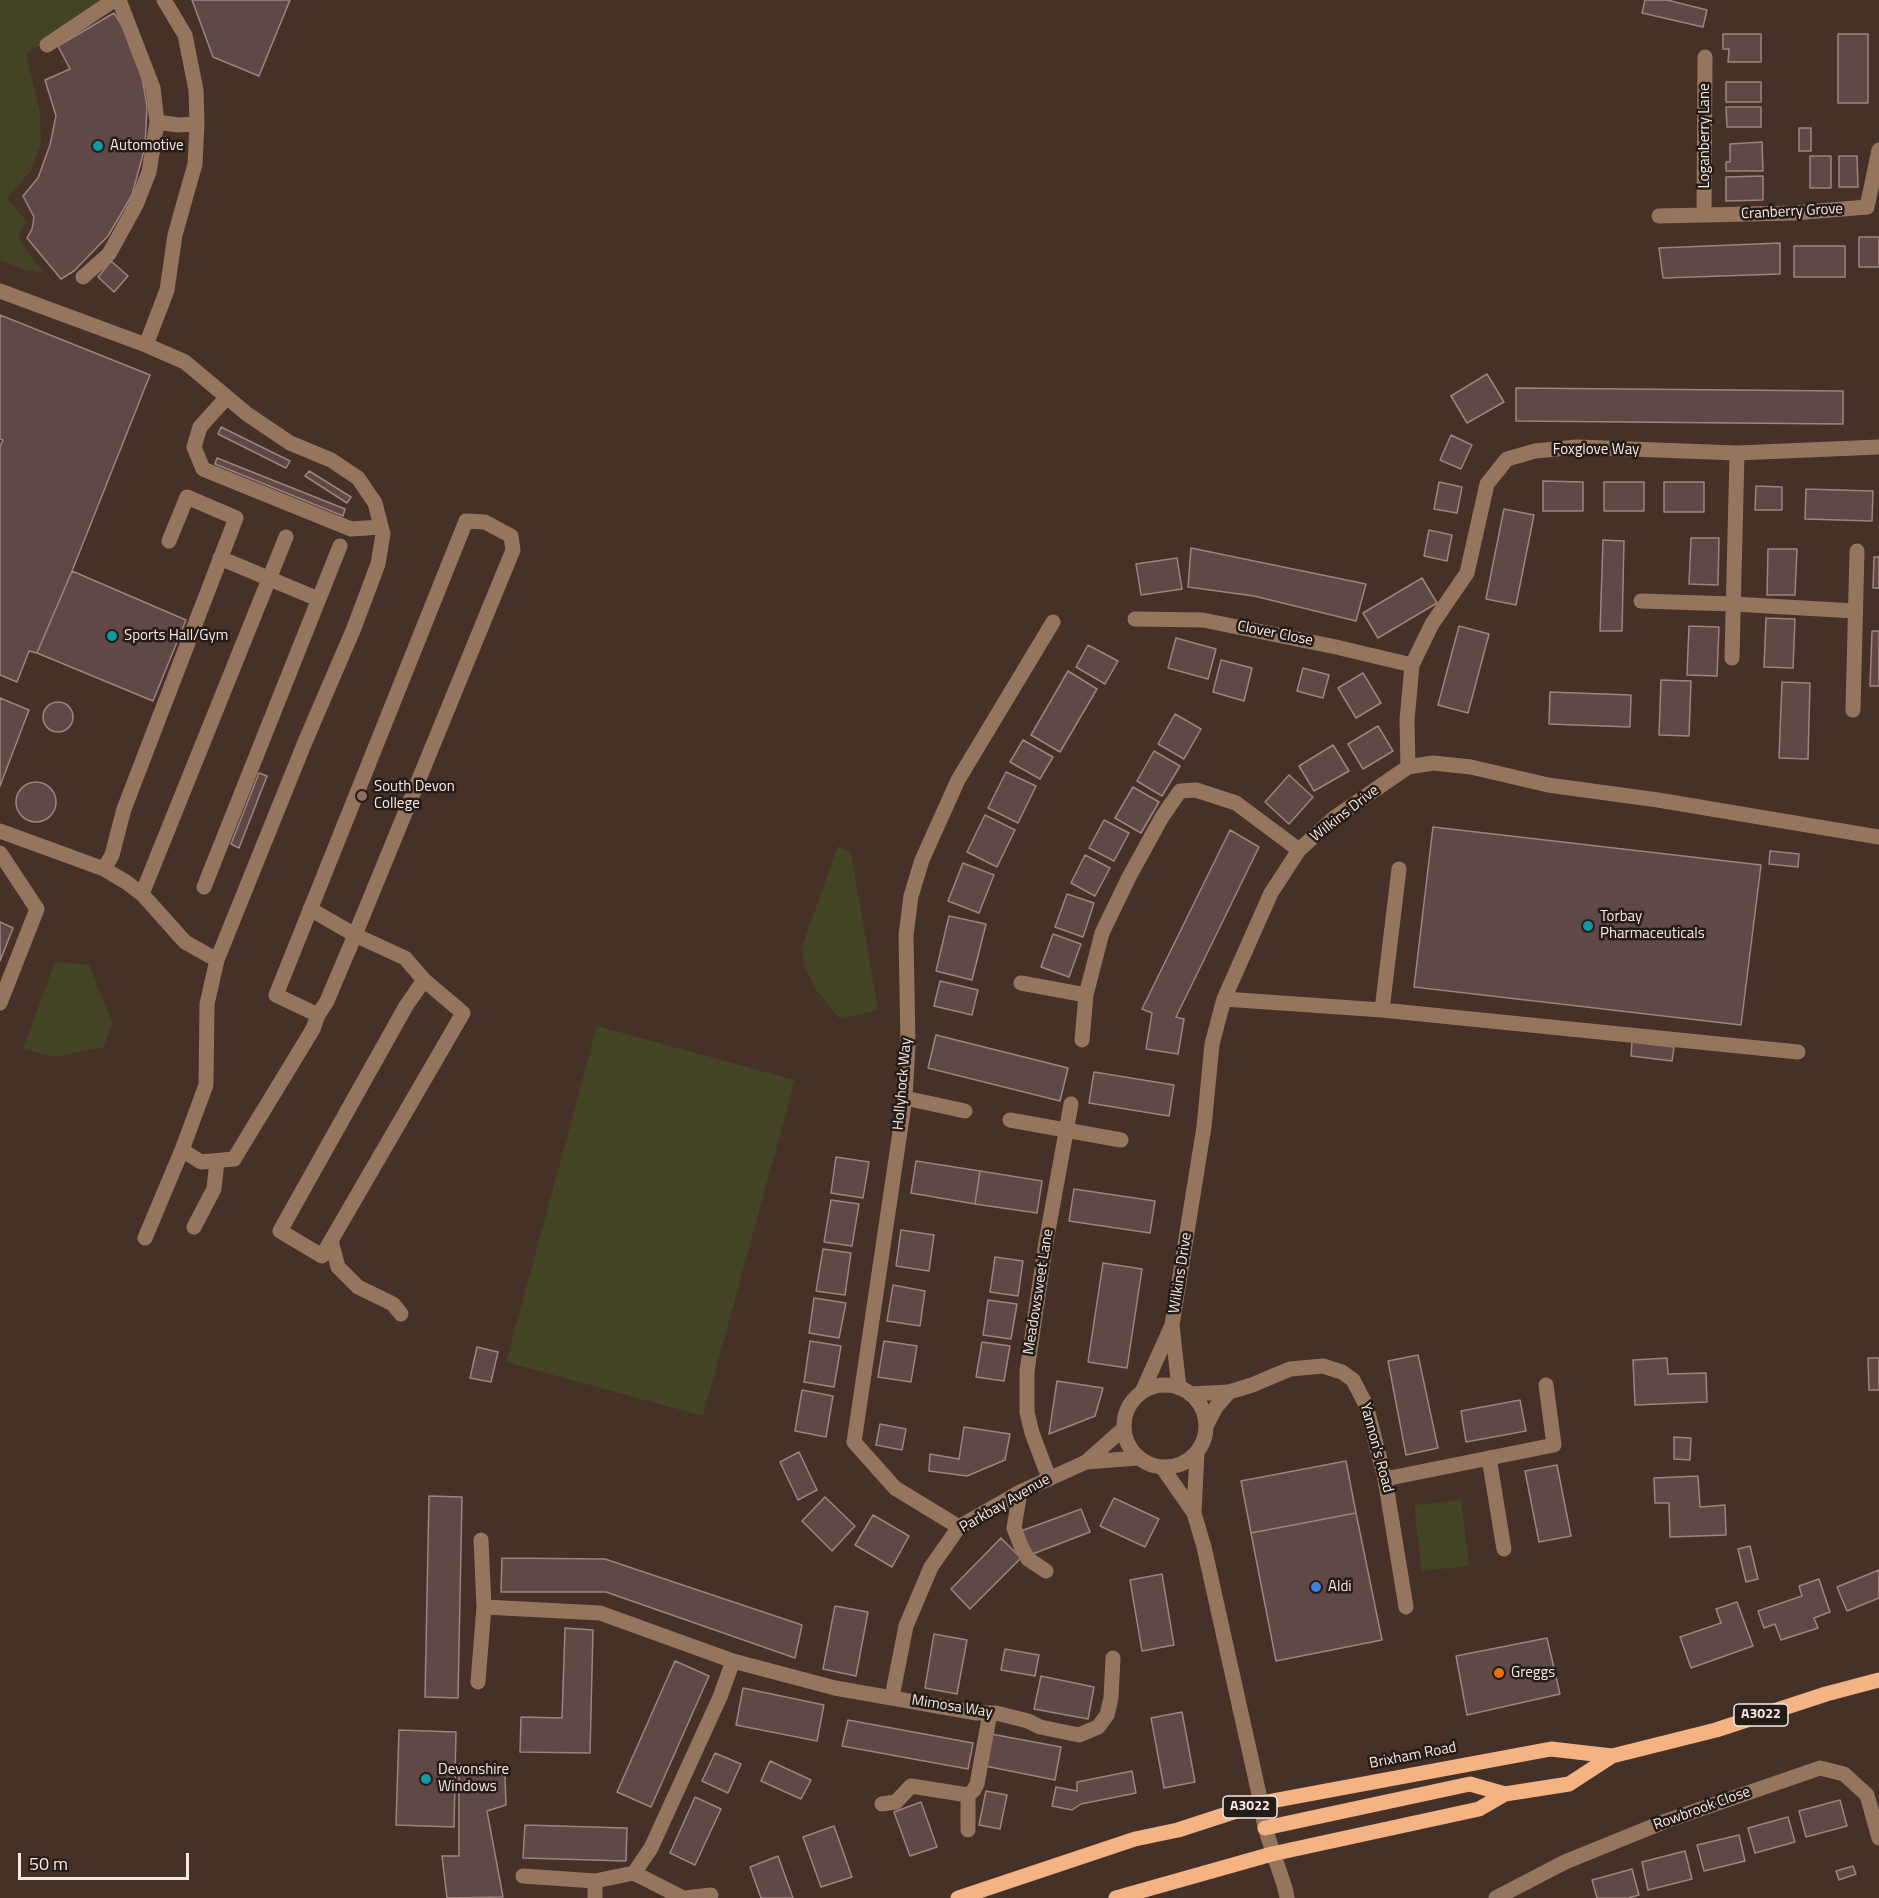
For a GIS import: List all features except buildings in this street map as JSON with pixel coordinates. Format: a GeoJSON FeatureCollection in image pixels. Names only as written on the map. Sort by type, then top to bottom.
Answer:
{"type":"FeatureCollection","features":[{"type":"Feature","properties":{"kind":"main road","name":"Brixham Road"},"geometry":{"type":"LineString","coordinates":[[958,1898],[1135,1839],[1178,1830],[1261,1803],[1551,1749],[1612,1756],[1716,1730],[1826,1694],[1879,1680]]}},
{"type":"Feature","properties":{"kind":"main road"},"geometry":{"type":"LineString","coordinates":[[1116,1898],[1272,1854],[1479,1809],[1505,1794],[1569,1784],[1612,1756]]}},
{"type":"Feature","properties":{"kind":"main road"},"geometry":{"type":"LineString","coordinates":[[1265,1828],[1470,1784],[1505,1794]]}},
{"type":"Feature","properties":{"kind":"street"},"geometry":{"type":"LineString","coordinates":[[47,45],[114,0]]}},
{"type":"Feature","properties":{"kind":"street"},"geometry":{"type":"LineString","coordinates":[[83,277],[109,254],[136,206],[149,172],[157,122],[153,88],[119,0]]}},
{"type":"Feature","properties":{"kind":"street"},"geometry":{"type":"LineString","coordinates":[[146,345],[167,290],[175,234],[195,164],[196,90],[185,35],[164,0]]}},
{"type":"Feature","properties":{"kind":"street","name":"Loganberry Lane"},"geometry":{"type":"LineString","coordinates":[[1704,215],[1705,57]]}},
{"type":"Feature","properties":{"kind":"street"},"geometry":{"type":"LineString","coordinates":[[157,122],[178,125],[197,124]]}},
{"type":"Feature","properties":{"kind":"street","name":"Cranberry Grove"},"geometry":{"type":"LineString","coordinates":[[1659,216],[1794,213],[1867,207],[1879,150]]}},
{"type":"Feature","properties":{"kind":"street"},"geometry":{"type":"LineString","coordinates":[[0,291],[146,345],[185,362],[247,414],[290,443],[331,460],[358,478],[375,503],[383,534],[378,564],[354,628],[305,742],[217,960],[207,1004],[206,1085],[182,1150],[144,1238]]}},
{"type":"Feature","properties":{"kind":"street"},"geometry":{"type":"LineString","coordinates":[[228,397],[200,427],[194,447],[203,469],[351,529],[381,527]]}},
{"type":"Feature","properties":{"kind":"street","name":"Foxglove Way"},"geometry":{"type":"LineString","coordinates":[[1412,665],[1432,624],[1467,573],[1488,484],[1507,459],[1535,450],[1577,447],[1737,453],[1879,447]]}},
{"type":"Feature","properties":{"kind":"street"},"geometry":{"type":"LineString","coordinates":[[1732,657],[1737,453]]}},
{"type":"Feature","properties":{"kind":"street"},"geometry":{"type":"LineString","coordinates":[[104,869],[112,855],[124,809],[236,518],[187,497],[169,541]]}},
{"type":"Feature","properties":{"kind":"street"},"geometry":{"type":"LineString","coordinates":[[182,1150],[201,1162],[234,1159],[327,1002],[513,550],[511,536],[485,522],[466,521],[276,995],[318,1015]]}},
{"type":"Feature","properties":{"kind":"street"},"geometry":{"type":"LineString","coordinates":[[142,894],[286,537]]}},
{"type":"Feature","properties":{"kind":"street"},"geometry":{"type":"LineString","coordinates":[[204,887],[340,546]]}},
{"type":"Feature","properties":{"kind":"street"},"geometry":{"type":"LineString","coordinates":[[1853,710],[1857,551]]}},
{"type":"Feature","properties":{"kind":"street"},"geometry":{"type":"LineString","coordinates":[[220,558],[318,599]]}},
{"type":"Feature","properties":{"kind":"street"},"geometry":{"type":"LineString","coordinates":[[1641,601],[1855,611]]}},
{"type":"Feature","properties":{"kind":"street","name":"Clover Close"},"geometry":{"type":"LineString","coordinates":[[1135,619],[1203,620],[1412,665]]}},
{"type":"Feature","properties":{"kind":"street","name":"Hollyhock Way"},"geometry":{"type":"LineString","coordinates":[[959,1527],[895,1488],[854,1442],[905,1098],[908,1045],[906,935],[911,896],[922,860],[958,780],[1053,622]]}},
{"type":"Feature","properties":{"kind":"street"},"geometry":{"type":"LineString","coordinates":[[1408,768],[1407,720],[1412,665]]}},
{"type":"Feature","properties":{"kind":"street","name":"Wilkins Drive"},"geometry":{"type":"LineString","coordinates":[[1123,1429],[1128,1409],[1142,1392],[1172,1325],[1204,1127],[1212,1044],[1224,999],[1271,892],[1299,850],[1334,818],[1408,768],[1433,763],[1471,767],[1548,785],[1658,800],[1879,837]]}},
{"type":"Feature","properties":{"kind":"street"},"geometry":{"type":"LineString","coordinates":[[1082,1040],[1086,995],[1102,933],[1129,877],[1162,817],[1180,791],[1196,790],[1236,803],[1299,850]]}},
{"type":"Feature","properties":{"kind":"street"},"geometry":{"type":"LineString","coordinates":[[0,831],[104,869],[126,882],[142,894],[185,942],[217,960]]}},
{"type":"Feature","properties":{"kind":"street"},"geometry":{"type":"LineString","coordinates":[[0,853],[37,909],[0,1003]]}},
{"type":"Feature","properties":{"kind":"street"},"geometry":{"type":"LineString","coordinates":[[1382,1010],[1400,869]]}},
{"type":"Feature","properties":{"kind":"street"},"geometry":{"type":"LineString","coordinates":[[310,909],[355,935],[405,958],[424,980],[463,1013],[322,1256],[280,1231],[424,980]]}},
{"type":"Feature","properties":{"kind":"street"},"geometry":{"type":"LineString","coordinates":[[1021,983],[1086,995]]}},
{"type":"Feature","properties":{"kind":"street"},"geometry":{"type":"LineString","coordinates":[[1224,999],[1382,1010],[1798,1052]]}},
{"type":"Feature","properties":{"kind":"street"},"geometry":{"type":"LineString","coordinates":[[905,1098],[965,1111]]}},
{"type":"Feature","properties":{"kind":"street","name":"Meadowsweet Lane"},"geometry":{"type":"LineString","coordinates":[[1049,1478],[1032,1433],[1027,1412],[1027,1371],[1045,1248],[1071,1104]]}},
{"type":"Feature","properties":{"kind":"street"},"geometry":{"type":"LineString","coordinates":[[1010,1120],[1066,1132],[1121,1140]]}},
{"type":"Feature","properties":{"kind":"street"},"geometry":{"type":"LineString","coordinates":[[195,1227],[214,1189],[217,1161]]}},
{"type":"Feature","properties":{"kind":"street"},"geometry":{"type":"LineString","coordinates":[[331,1242],[338,1267],[358,1287],[393,1304],[401,1314]]}},
{"type":"Feature","properties":{"kind":"street","name":"Wilkins Drive"},"geometry":{"type":"LineString","coordinates":[[1172,1325],[1185,1391],[1203,1410],[1206,1426]]}},
{"type":"Feature","properties":{"kind":"street","name":"Yannon's Road"},"geometry":{"type":"LineString","coordinates":[[1185,1391],[1229,1392],[1290,1369],[1323,1366],[1342,1372],[1353,1380],[1366,1405],[1385,1479],[1406,1607]]}},
{"type":"Feature","properties":{"kind":"street"},"geometry":{"type":"LineString","coordinates":[[1142,1392],[1163,1385],[1185,1391]]}},
{"type":"Feature","properties":{"kind":"street"},"geometry":{"type":"LineString","coordinates":[[1385,1479],[1554,1445],[1546,1385]]}},
{"type":"Feature","properties":{"kind":"street"},"geometry":{"type":"LineString","coordinates":[[1194,1514],[1197,1452],[1204,1438],[1206,1426],[1216,1407],[1229,1392]]}},
{"type":"Feature","properties":{"kind":"street"},"geometry":{"type":"LineString","coordinates":[[1123,1429],[1128,1446],[1138,1458],[1162,1467],[1173,1466],[1187,1460],[1197,1452]]}},
{"type":"Feature","properties":{"kind":"street","name":"Parkbay Avenue"},"geometry":{"type":"LineString","coordinates":[[892,1697],[906,1626],[931,1567],[959,1527],[1020,1492],[1086,1462],[1123,1429]]}},
{"type":"Feature","properties":{"kind":"street","name":"Parkbay Avenue"},"geometry":{"type":"LineString","coordinates":[[1086,1462],[1138,1458]]}},
{"type":"Feature","properties":{"kind":"street"},"geometry":{"type":"LineString","coordinates":[[1489,1458],[1504,1549]]}},
{"type":"Feature","properties":{"kind":"street"},"geometry":{"type":"LineString","coordinates":[[1162,1467],[1194,1514],[1204,1547],[1265,1828],[1272,1854],[1286,1888],[1287,1898]]}},
{"type":"Feature","properties":{"kind":"street"},"geometry":{"type":"LineString","coordinates":[[1020,1492],[1014,1528],[1028,1558],[1046,1571]]}},
{"type":"Feature","properties":{"kind":"street"},"geometry":{"type":"LineString","coordinates":[[478,1682],[484,1607],[481,1540]]}},
{"type":"Feature","properties":{"kind":"street","name":"Mimosa Way"},"geometry":{"type":"LineString","coordinates":[[484,1607],[600,1613],[733,1662],[835,1688],[977,1713],[990,1713],[1079,1735],[1098,1727],[1107,1715],[1111,1698],[1113,1658]]}},
{"type":"Feature","properties":{"kind":"street"},"geometry":{"type":"LineString","coordinates":[[634,1873],[651,1848],[720,1697],[733,1662]]}},
{"type":"Feature","properties":{"kind":"street"},"geometry":{"type":"LineString","coordinates":[[968,1830],[968,1795],[977,1784],[990,1713]]}},
{"type":"Feature","properties":{"kind":"street","name":"Rowbrook Close"},"geometry":{"type":"LineString","coordinates":[[1496,1898],[1565,1862],[1656,1825],[1820,1768],[1844,1774],[1867,1794],[1879,1838]]}},
{"type":"Feature","properties":{"kind":"street"},"geometry":{"type":"LineString","coordinates":[[882,1804],[896,1802],[911,1786],[968,1795]]}},
{"type":"Feature","properties":{"kind":"street"},"geometry":{"type":"LineString","coordinates":[[523,1876],[595,1881],[634,1873],[684,1898],[711,1895]]}},
{"type":"Feature","properties":{"kind":"street"},"geometry":{"type":"LineString","coordinates":[[595,1881],[595,1898]]}},
{"type":"Feature","properties":{"kind":"green space"},"geometry":{"type":"Polygon","coordinates":[[[0,0],[107,0],[26,54],[40,113],[41,142],[32,169],[7,199],[27,221],[20,231],[19,240],[44,273],[26,270],[0,260],[0,0]]]}},
{"type":"Feature","properties":{"kind":"green space"},"geometry":{"type":"Polygon","coordinates":[[[838,846],[851,852],[878,1010],[840,1019],[814,987],[804,964],[802,947],[838,846]]]}},
{"type":"Feature","properties":{"kind":"green space"},"geometry":{"type":"Polygon","coordinates":[[[55,962],[89,965],[112,1022],[104,1047],[55,1057],[23,1049],[55,962]]]}},
{"type":"Feature","properties":{"kind":"green space"},"geometry":{"type":"Polygon","coordinates":[[[597,1026],[795,1080],[703,1416],[506,1362],[597,1026]]]}},
{"type":"Feature","properties":{"kind":"green space"},"geometry":{"type":"Polygon","coordinates":[[[1461,1500],[1469,1566],[1422,1571],[1414,1505],[1461,1500]]]}},
{"type":"Feature","properties":{"kind":"place","name":"Automotive"},"geometry":{"type":"Point","coordinates":[98,146]}},
{"type":"Feature","properties":{"kind":"place","name":"Sports Hall/Gym"},"geometry":{"type":"Point","coordinates":[112,636]}},
{"type":"Feature","properties":{"kind":"place","name":"South Devon College"},"geometry":{"type":"Point","coordinates":[362,796]}},
{"type":"Feature","properties":{"kind":"place","name":"Torbay Pharmaceuticals"},"geometry":{"type":"Point","coordinates":[1588,926]}},
{"type":"Feature","properties":{"kind":"place","name":"Aldi"},"geometry":{"type":"Point","coordinates":[1316,1587]}},
{"type":"Feature","properties":{"kind":"place","name":"Greggs"},"geometry":{"type":"Point","coordinates":[1499,1673]}},
{"type":"Feature","properties":{"kind":"place","name":"Devonshire Windows"},"geometry":{"type":"Point","coordinates":[426,1779]}}]}
